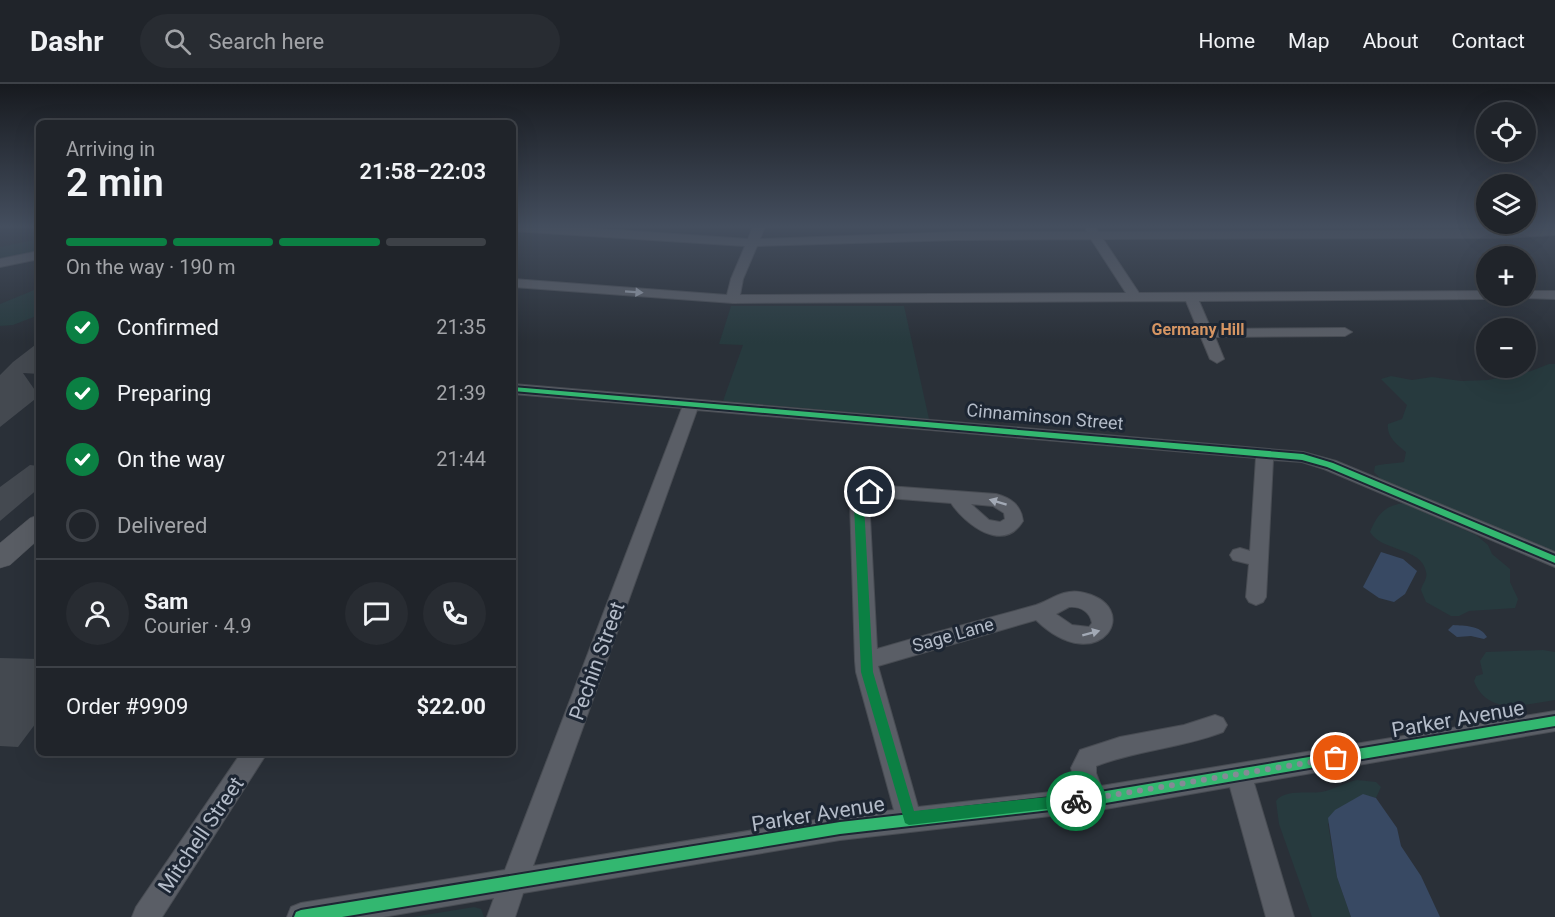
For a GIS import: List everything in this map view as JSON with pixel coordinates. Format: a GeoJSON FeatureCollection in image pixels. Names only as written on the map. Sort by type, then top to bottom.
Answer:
{"type":"FeatureCollection","features":[{"type":"Feature","properties":{"kind":"main road"},"geometry":{"type":"LineString","coordinates":[[0,558],[36,527]]}},
{"type":"Feature","properties":{"kind":"street"},"geometry":{"type":"LineString","coordinates":[[733,299],[737,279],[743,265]]}},
{"type":"Feature","properties":{"kind":"street"},"geometry":{"type":"LineString","coordinates":[[1114,265],[1135,297]]}},
{"type":"Feature","properties":{"kind":"street"},"geometry":{"type":"LineString","coordinates":[[516,283],[733,299],[1476,295]]}},
{"type":"Feature","properties":{"kind":"street"},"geometry":{"type":"LineString","coordinates":[[1536,295],[1555,295]]}},
{"type":"Feature","properties":{"kind":"street"},"geometry":{"type":"LineString","coordinates":[[1191,297],[1217,359]]}},
{"type":"Feature","properties":{"kind":"street"},"geometry":{"type":"LineString","coordinates":[[1206,333],[1345,332]]}},
{"type":"Feature","properties":{"kind":"street","name":"Cinnaminson Street"},"geometry":{"type":"LineString","coordinates":[[516,389],[1264,453],[1317,460],[1555,561]]}},
{"type":"Feature","properties":{"kind":"street","name":"Pechin Street"},"geometry":{"type":"LineString","coordinates":[[501,917],[691,405]]}},
{"type":"Feature","properties":{"kind":"street"},"geometry":{"type":"LineString","coordinates":[[1256,597],[1249,558],[1265,473],[1264,453]]}},
{"type":"Feature","properties":{"kind":"street"},"geometry":{"type":"LineString","coordinates":[[909,818],[870,685],[866,661],[861,498],[874,491],[957,498]]}},
{"type":"Feature","properties":{"kind":"street","name":"Sage Lane"},"geometry":{"type":"LineString","coordinates":[[866,661],[1014,617],[1041,612]]}},
{"type":"Feature","properties":{"kind":"street","name":"Parker Avenue"},"geometry":{"type":"LineString","coordinates":[[301,917],[909,818],[1094,799],[1555,721]]}},
{"type":"Feature","properties":{"kind":"street"},"geometry":{"type":"LineString","coordinates":[[1094,799],[1083,770],[1088,758],[1125,745],[1198,733],[1215,725]]}},
{"type":"Feature","properties":{"kind":"street","name":"Mitchell Street"},"geometry":{"type":"LineString","coordinates":[[146,917],[253,756]]}},
{"type":"Feature","properties":{"kind":"street"},"geometry":{"type":"LineString","coordinates":[[1239,774],[1280,917]]}},
{"type":"Feature","properties":{"kind":"green space"},"geometry":{"type":"Polygon","coordinates":[[[36,289],[36,316],[13,325],[0,326],[0,304],[36,289]]]}},
{"type":"Feature","properties":{"kind":"green space"},"geometry":{"type":"Polygon","coordinates":[[[731,306],[904,306],[929,419],[723,401],[743,345],[719,344],[731,306]]]}},
{"type":"Feature","properties":{"kind":"green space"},"geometry":{"type":"Polygon","coordinates":[[[1555,364],[1555,554],[1382,480],[1374,472],[1375,466],[1404,462],[1406,452],[1393,440],[1388,424],[1402,419],[1407,405],[1381,379],[1391,376],[1412,380],[1432,377],[1461,381],[1536,378],[1536,369],[1555,364]]]}},
{"type":"Feature","properties":{"kind":"green space"},"geometry":{"type":"Polygon","coordinates":[[[1403,503],[1476,535],[1488,545],[1492,554],[1510,569],[1510,582],[1518,599],[1515,608],[1469,611],[1459,616],[1451,616],[1426,602],[1421,590],[1426,579],[1423,564],[1410,554],[1383,543],[1370,532],[1382,512],[1391,506],[1403,503]]]}},
{"type":"Feature","properties":{"kind":"green space"},"geometry":{"type":"Polygon","coordinates":[[[1543,650],[1555,652],[1555,700],[1509,706],[1488,700],[1480,692],[1474,681],[1476,676],[1483,674],[1480,661],[1486,652],[1543,650]]]}},
{"type":"Feature","properties":{"kind":"green space"},"geometry":{"type":"Polygon","coordinates":[[[1357,780],[1376,782],[1381,787],[1376,798],[1368,796],[1355,799],[1328,824],[1337,877],[1351,917],[1312,917],[1279,824],[1276,801],[1285,795],[1321,792],[1357,780]]]}},
{"type":"Feature","properties":{"kind":"green space"},"geometry":{"type":"Polygon","coordinates":[[[474,907],[481,909],[484,917],[413,917],[474,907]]]}},
{"type":"Feature","properties":{"kind":"water"},"geometry":{"type":"Polygon","coordinates":[[[1381,552],[1403,559],[1417,571],[1405,594],[1394,602],[1379,598],[1363,587],[1381,552]]]}},
{"type":"Feature","properties":{"kind":"water"},"geometry":{"type":"Polygon","coordinates":[[[1453,625],[1476,628],[1487,637],[1484,639],[1471,636],[1457,637],[1448,630],[1453,625]]]}},
{"type":"Feature","properties":{"kind":"water"},"geometry":{"type":"Polygon","coordinates":[[[1363,794],[1376,798],[1397,828],[1401,846],[1421,876],[1440,917],[1351,917],[1337,877],[1328,818],[1335,810],[1363,794]]]}},
{"type":"Feature","properties":{"kind":"building"},"geometry":{"type":"Polygon","coordinates":[[[36,344],[36,374],[23,373],[36,392],[36,398],[0,427],[0,375],[36,344]]]}},
{"type":"Feature","properties":{"kind":"building"},"geometry":{"type":"Polygon","coordinates":[[[30,465],[36,466],[36,491],[0,521],[0,487],[30,465]]]}},
{"type":"Feature","properties":{"kind":"building"},"geometry":{"type":"Polygon","coordinates":[[[0,658],[36,659],[36,723],[18,747],[0,746],[0,658]]]}},
{"type":"Feature","properties":{"kind":"cycle path"},"geometry":{"type":"LineString","coordinates":[[516,389],[1303,457],[1330,465],[1555,560]]}},
{"type":"Feature","properties":{"kind":"cycle path"},"geometry":{"type":"LineString","coordinates":[[301,917],[840,828],[1094,799],[1555,721]]}},
{"type":"Feature","properties":{"kind":"way so far"},"geometry":{"type":"LineString","coordinates":[[1076,801],[1336,758]]}},
{"type":"Feature","properties":{"kind":"district","name":"Germany Hill"},"geometry":{"type":"Point","coordinates":[1198,329]}},
{"type":"Feature","properties":{"kind":"route"},"geometry":{"type":"LineString","coordinates":[[870,492],[863,495],[859,504],[867,672],[909,818],[1076,801]]}}]}
